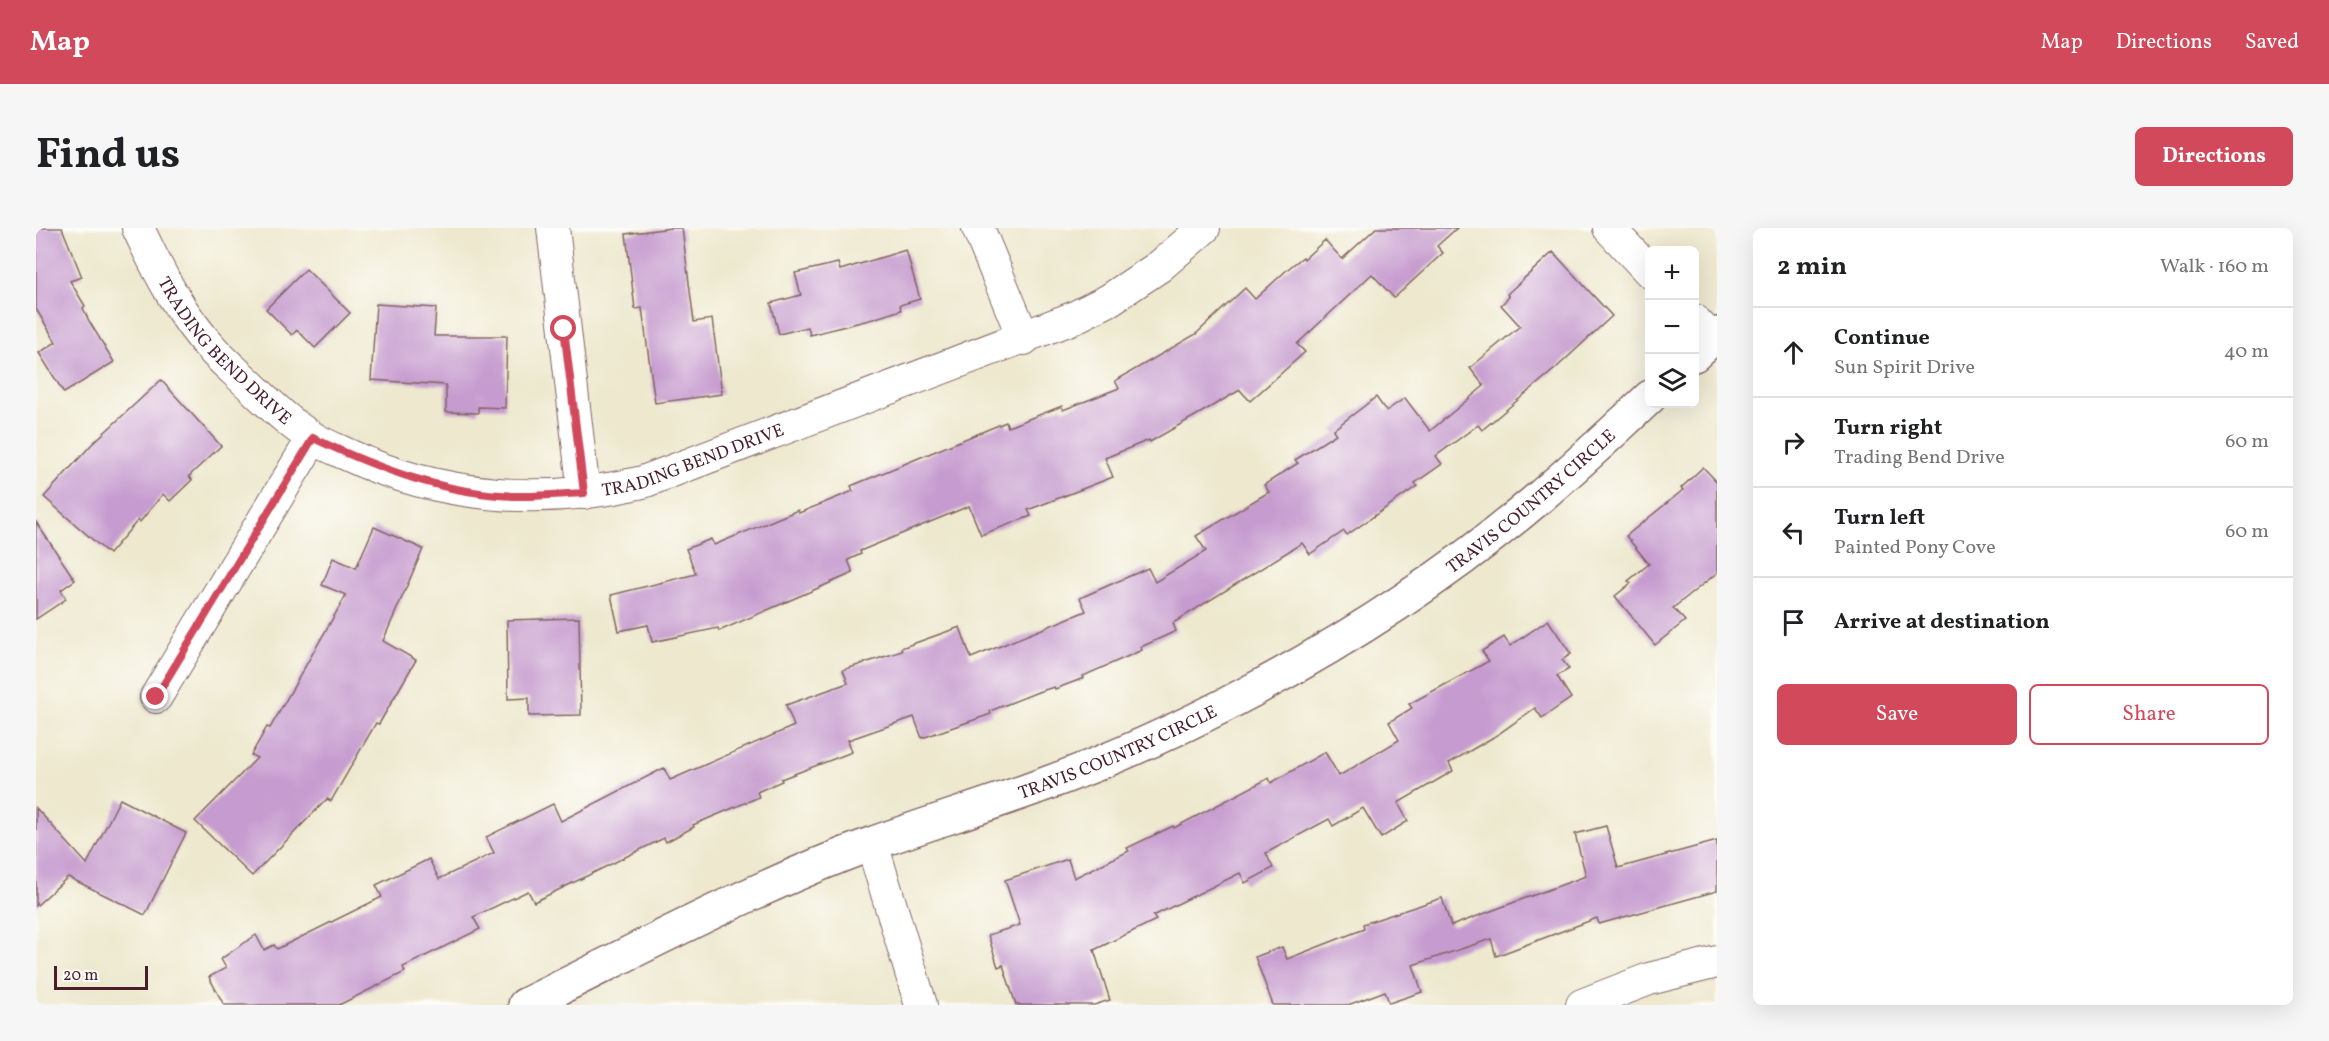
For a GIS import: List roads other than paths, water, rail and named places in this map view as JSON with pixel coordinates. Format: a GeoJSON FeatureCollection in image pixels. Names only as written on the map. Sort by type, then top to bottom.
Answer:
{"type":"FeatureCollection","features":[{"type":"Feature","properties":{"kind":"street","name":"TRADING BEND DRIVE"},"geometry":{"type":"LineString","coordinates":[[138,228],[160,274],[183,312],[213,350],[272,405],[313,438],[400,475],[445,487],[522,496],[584,493],[643,483],[1024,339],[1109,300],[1160,266],[1204,228]]}},
{"type":"Feature","properties":{"kind":"street"},"geometry":{"type":"LineString","coordinates":[[553,228],[584,493]]}},
{"type":"Feature","properties":{"kind":"street"},"geometry":{"type":"LineString","coordinates":[[978,228],[1024,339]]}},
{"type":"Feature","properties":{"kind":"street"},"geometry":{"type":"LineString","coordinates":[[1609,228],[1645,267]]}},
{"type":"Feature","properties":{"kind":"street","name":"TRAVIS COUNTRY CIRCLE"},"geometry":{"type":"LineString","coordinates":[[525,1005],[797,873],[872,844],[1039,786],[1116,755],[1169,733],[1265,684],[1403,601],[1467,555],[1532,504],[1645,402]]}},
{"type":"Feature","properties":{"kind":"street"},"geometry":{"type":"LineString","coordinates":[[156,697],[313,438]]}},
{"type":"Feature","properties":{"kind":"street"},"geometry":{"type":"LineString","coordinates":[[872,844],[921,1005]]}},
{"type":"Feature","properties":{"kind":"street"},"geometry":{"type":"LineString","coordinates":[[1582,1005],[1649,980],[1717,962]]}}]}
